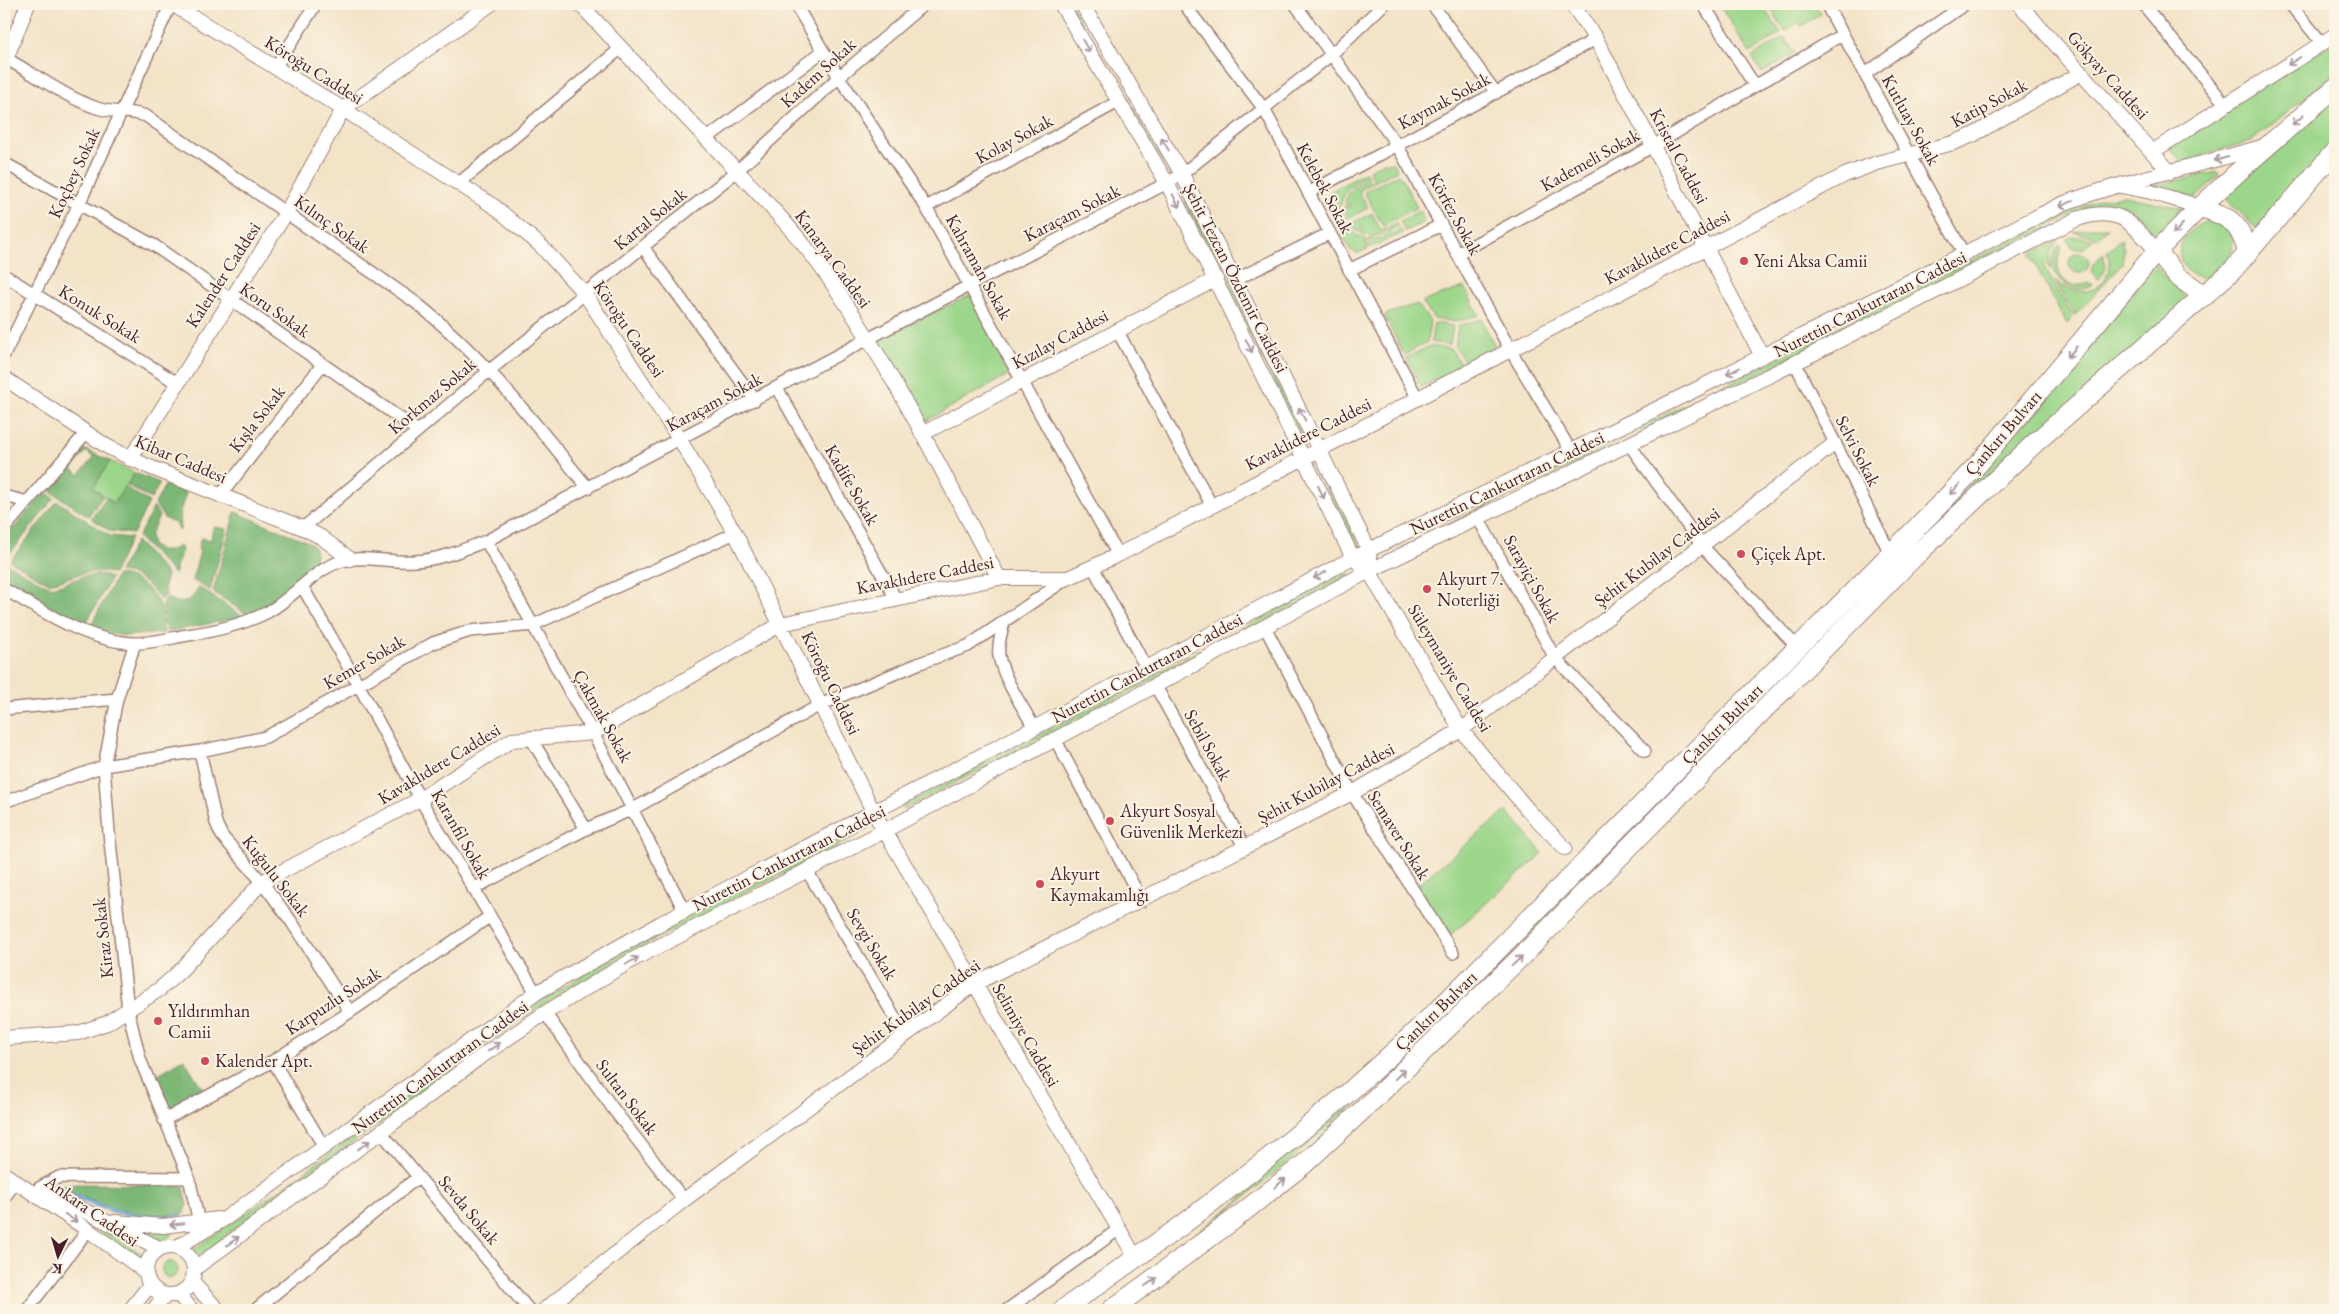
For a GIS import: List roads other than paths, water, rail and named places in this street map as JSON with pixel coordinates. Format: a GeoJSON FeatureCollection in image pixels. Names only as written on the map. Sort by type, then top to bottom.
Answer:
{"type":"FeatureCollection","features":[{"type":"Feature","properties":{"kind":"highway","name":"Çankırı Bulvarı"},"geometry":{"type":"LineString","coordinates":[[1062,1310],[1181,1226],[1276,1152],[1348,1093],[1397,1049],[1450,998],[1981,461],[2157,251],[2200,207],[2268,145],[2335,88]]}},
{"type":"Feature","properties":{"kind":"highway","name":"Çankırı Bulvarı"},"geometry":{"type":"LineString","coordinates":[[1112,1310],[1168,1270],[1282,1182],[1367,1106],[1526,952],[1913,558],[2084,398],[2233,270],[2335,151]]}},
{"type":"Feature","properties":{"kind":"highway"},"geometry":{"type":"LineString","coordinates":[[2200,207],[2231,220],[2243,236],[2248,253]]}},
{"type":"Feature","properties":{"kind":"highway"},"geometry":{"type":"LineString","coordinates":[[2157,251],[2177,276],[2205,296]]}},
{"type":"Feature","properties":{"kind":"street"},"geometry":{"type":"LineString","coordinates":[[6,62],[28,4]]}},
{"type":"Feature","properties":{"kind":"street","name":"Köroğu Caddesi"},"geometry":{"type":"LineString","coordinates":[[172,4],[343,109],[495,207],[541,246],[585,294],[680,440],[735,533],[884,831]]}},
{"type":"Feature","properties":{"kind":"street","name":"Koçbey Sokak"},"geometry":{"type":"LineString","coordinates":[[4,355],[79,204],[172,4]]}},
{"type":"Feature","properties":{"kind":"street"},"geometry":{"type":"LineString","coordinates":[[275,68],[316,4]]}},
{"type":"Feature","properties":{"kind":"street"},"geometry":{"type":"LineString","coordinates":[[343,109],[491,4]]}},
{"type":"Feature","properties":{"kind":"street","name":"Kanarya Caddesi"},"geometry":{"type":"LineString","coordinates":[[580,4],[620,49],[737,171],[817,262],[867,340],[922,434],[999,578]]}},
{"type":"Feature","properties":{"kind":"street","name":"Kahraman Sokak"},"geometry":{"type":"LineString","coordinates":[[795,4],[839,77],[926,207],[1118,556]]}},
{"type":"Feature","properties":{"kind":"street","name":"Kadem Sokak"},"geometry":{"type":"LineString","coordinates":[[737,171],[839,77],[924,4]]}},
{"type":"Feature","properties":{"kind":"street","name":"Şehit Tezcan Özdemir Caddesi"},"geometry":{"type":"LineString","coordinates":[[1061,4],[1167,183],[1353,558],[1371,570]]}},
{"type":"Feature","properties":{"kind":"street","name":"Şehit Tezcan Özdemir Caddesi"},"geometry":{"type":"LineString","coordinates":[[1082,4],[1182,174],[1369,550],[1371,570]]}},
{"type":"Feature","properties":{"kind":"street","name":"Kelebek Sokak"},"geometry":{"type":"LineString","coordinates":[[1184,4],[1264,109],[1418,399]]}},
{"type":"Feature","properties":{"kind":"street","name":"Körfez Sokak"},"geometry":{"type":"LineString","coordinates":[[1295,4],[1397,145],[1511,351],[1571,451]]}},
{"type":"Feature","properties":{"kind":"street","name":"Karaçam Sokak"},"geometry":{"type":"LineString","coordinates":[[4,590],[75,628],[95,635],[135,643],[230,628],[270,611],[326,568],[350,559],[412,562],[441,558],[486,541],[1167,183],[1182,174],[1332,54],[1384,4]]}},
{"type":"Feature","properties":{"kind":"street"},"geometry":{"type":"LineString","coordinates":[[1432,4],[1496,93]]}},
{"type":"Feature","properties":{"kind":"street","name":"Kristal Caddesi"},"geometry":{"type":"LineString","coordinates":[[1572,4],[1596,39],[1762,356]]}},
{"type":"Feature","properties":{"kind":"street"},"geometry":{"type":"LineString","coordinates":[[1703,4],[1755,86]]}},
{"type":"Feature","properties":{"kind":"street","name":"Kutluay Sokak"},"geometry":{"type":"LineString","coordinates":[[1826,4],[1964,254]]}},
{"type":"Feature","properties":{"kind":"street"},"geometry":{"type":"LineString","coordinates":[[1865,74],[1965,4]]}},
{"type":"Feature","properties":{"kind":"street","name":"Gökyay Caddesi"},"geometry":{"type":"LineString","coordinates":[[2019,4],[2170,172]]}},
{"type":"Feature","properties":{"kind":"street"},"geometry":{"type":"LineString","coordinates":[[2143,4],[2225,104]]}},
{"type":"Feature","properties":{"kind":"street"},"geometry":{"type":"LineString","coordinates":[[2290,4],[2322,44]]}},
{"type":"Feature","properties":{"kind":"street","name":"Kademeli Sokak"},"geometry":{"type":"LineString","coordinates":[[1457,254],[1653,146],[1843,34]]}},
{"type":"Feature","properties":{"kind":"street"},"geometry":{"type":"LineString","coordinates":[[2152,152],[2335,34]]}},
{"type":"Feature","properties":{"kind":"street","name":"Kaymak Sokak"},"geometry":{"type":"LineString","coordinates":[[1308,193],[1596,39]]}},
{"type":"Feature","properties":{"kind":"street"},"geometry":{"type":"LineString","coordinates":[[458,184],[620,49]]}},
{"type":"Feature","properties":{"kind":"street"},"geometry":{"type":"LineString","coordinates":[[706,139],[823,50]]}},
{"type":"Feature","properties":{"kind":"street","name":"Kılınç Sokak"},"geometry":{"type":"LineString","coordinates":[[6,62],[97,108],[113,112],[133,111],[146,116],[201,152],[415,302],[444,325],[490,370],[588,488]]}},
{"type":"Feature","properties":{"kind":"street","name":"Katip Sokak"},"geometry":{"type":"LineString","coordinates":[[1910,154],[1953,143],[1973,135],[2081,73]]}},
{"type":"Feature","properties":{"kind":"street","name":"Kolay Sokak"},"geometry":{"type":"LineString","coordinates":[[926,207],[1118,102]]}},
{"type":"Feature","properties":{"kind":"street","name":"Kalender Caddesi"},"geometry":{"type":"LineString","coordinates":[[130,459],[286,213],[343,109]]}},
{"type":"Feature","properties":{"kind":"street","name":"Nurettin Cankurtaran Caddesi"},"geometry":{"type":"LineString","coordinates":[[177,1247],[226,1218],[536,993],[684,910],[1034,728],[1353,558],[1762,356],[2062,204],[2114,185],[2268,145]]}},
{"type":"Feature","properties":{"kind":"street","name":"Kavaklıdere Caddesi"},"geometry":{"type":"LineString","coordinates":[[4,1038],[78,1033],[107,1023],[160,989],[180,971],[262,882],[420,799],[512,740],[593,733],[781,624],[999,578],[1068,578],[1118,556],[1845,175],[1910,154]]}},
{"type":"Feature","properties":{"kind":"street","name":"Koru Sokak"},"geometry":{"type":"LineString","coordinates":[[4,164],[155,246],[418,431]]}},
{"type":"Feature","properties":{"kind":"street","name":"Kartal Sokak"},"geometry":{"type":"LineString","coordinates":[[585,294],[737,171]]}},
{"type":"Feature","properties":{"kind":"street"},"geometry":{"type":"LineString","coordinates":[[2114,185],[2151,192],[2200,207]]}},
{"type":"Feature","properties":{"kind":"street","name":"Nurettin Cankurtaran Caddesi"},"geometry":{"type":"LineString","coordinates":[[193,1275],[476,1060],[544,1013],[667,941],[884,831],[1371,570],[1795,363],[2058,228],[2089,215],[2109,214],[2121,216],[2132,224],[2157,251]]}},
{"type":"Feature","properties":{"kind":"street"},"geometry":{"type":"LineString","coordinates":[[1349,270],[1441,225]]}},
{"type":"Feature","properties":{"kind":"street"},"geometry":{"type":"LineString","coordinates":[[1235,280],[1330,233]]}},
{"type":"Feature","properties":{"kind":"street"},"geometry":{"type":"LineString","coordinates":[[643,247],[755,400]]}},
{"type":"Feature","properties":{"kind":"street","name":"Konuk Sokak"},"geometry":{"type":"LineString","coordinates":[[4,275],[177,383]]}},
{"type":"Feature","properties":{"kind":"street","name":"Kızılay Caddesi"},"geometry":{"type":"LineString","coordinates":[[922,434],[1117,330],[1216,280]]}},
{"type":"Feature","properties":{"kind":"street","name":"Korkmaz Sokak"},"geometry":{"type":"LineString","coordinates":[[303,528],[490,370],[585,294]]}},
{"type":"Feature","properties":{"kind":"street"},"geometry":{"type":"LineString","coordinates":[[1117,330],[1212,506]]}},
{"type":"Feature","properties":{"kind":"street","name":"Selvi Sokak"},"geometry":{"type":"LineString","coordinates":[[1795,363],[1890,553]]}},
{"type":"Feature","properties":{"kind":"street","name":"Kışla Sokak"},"geometry":{"type":"LineString","coordinates":[[220,496],[322,364]]}},
{"type":"Feature","properties":{"kind":"street","name":"Kibar Caddesi"},"geometry":{"type":"LineString","coordinates":[[4,378],[85,434],[130,459],[303,528],[321,537],[350,559]]}},
{"type":"Feature","properties":{"kind":"street","name":"Kadife Sokak"},"geometry":{"type":"LineString","coordinates":[[776,388],[896,599]]}},
{"type":"Feature","properties":{"kind":"street"},"geometry":{"type":"LineString","coordinates":[[4,530],[85,434]]}},
{"type":"Feature","properties":{"kind":"street"},"geometry":{"type":"LineString","coordinates":[[1629,444],[1703,546],[1798,647]]}},
{"type":"Feature","properties":{"kind":"street","name":"Şehit Kubilay Caddesi"},"geometry":{"type":"LineString","coordinates":[[544,1310],[684,1200],[974,984],[1352,793],[1461,730],[1834,444]]}},
{"type":"Feature","properties":{"kind":"street"},"geometry":{"type":"LineString","coordinates":[[4,496],[28,502]]}},
{"type":"Feature","properties":{"kind":"street","name":"Sarayiçi Sokak"},"geometry":{"type":"LineString","coordinates":[[1478,518],[1555,658],[1645,752]]}},
{"type":"Feature","properties":{"kind":"street","name":"Kemer Sokak"},"geometry":{"type":"LineString","coordinates":[[4,802],[104,766],[200,751],[266,737],[433,643],[470,631],[533,625],[735,533]]}},
{"type":"Feature","properties":{"kind":"street","name":"Çakmak Sokak"},"geometry":{"type":"LineString","coordinates":[[486,541],[593,733],[684,910]]}},
{"type":"Feature","properties":{"kind":"street"},"geometry":{"type":"LineString","coordinates":[[1093,567],[1146,668]]}},
{"type":"Feature","properties":{"kind":"street","name":"Süleymaniye Caddesi"},"geometry":{"type":"LineString","coordinates":[[1371,570],[1461,730],[1528,810],[1565,848]]}},
{"type":"Feature","properties":{"kind":"street"},"geometry":{"type":"LineString","coordinates":[[474,889],[586,829],[633,809],[820,705],[920,663],[968,646],[1068,578]]}},
{"type":"Feature","properties":{"kind":"street","name":"Karanfil Sokak"},"geometry":{"type":"LineString","coordinates":[[302,586],[420,799],[536,993]]}},
{"type":"Feature","properties":{"kind":"street"},"geometry":{"type":"LineString","coordinates":[[1004,621],[999,656],[1006,675],[1034,728]]}},
{"type":"Feature","properties":{"kind":"street","name":"Semaver Sokak"},"geometry":{"type":"LineString","coordinates":[[1265,626],[1352,793],[1453,953]]}},
{"type":"Feature","properties":{"kind":"street","name":"Kiraz Sokak"},"geometry":{"type":"LineString","coordinates":[[135,643],[117,699],[104,766],[108,825],[128,1010],[140,1059],[189,1178],[199,1222]]}},
{"type":"Feature","properties":{"kind":"street","name":"Sebil Sokak"},"geometry":{"type":"LineString","coordinates":[[1156,685],[1245,848]]}},
{"type":"Feature","properties":{"kind":"street"},"geometry":{"type":"LineString","coordinates":[[4,709],[117,699]]}},
{"type":"Feature","properties":{"kind":"street"},"geometry":{"type":"LineString","coordinates":[[530,737],[586,829]]}},
{"type":"Feature","properties":{"kind":"street"},"geometry":{"type":"LineString","coordinates":[[1054,739],[1142,900]]}},
{"type":"Feature","properties":{"kind":"street","name":"Kuğulu Sokak"},"geometry":{"type":"LineString","coordinates":[[200,751],[216,823],[232,849],[262,882],[291,921],[350,1012]]}},
{"type":"Feature","properties":{"kind":"street","name":"Selimiye Caddesi"},"geometry":{"type":"LineString","coordinates":[[884,831],[1136,1258]]}},
{"type":"Feature","properties":{"kind":"street","name":"Sevgi Sokak"},"geometry":{"type":"LineString","coordinates":[[807,871],[906,1036]]}},
{"type":"Feature","properties":{"kind":"street","name":"Karpuzlu Sokak"},"geometry":{"type":"LineString","coordinates":[[164,1120],[273,1061],[350,1012],[489,917]]}},
{"type":"Feature","properties":{"kind":"street","name":"Sultan Sokak"},"geometry":{"type":"LineString","coordinates":[[544,1013],[614,1110],[684,1200]]}},
{"type":"Feature","properties":{"kind":"street"},"geometry":{"type":"LineString","coordinates":[[273,1061],[324,1147]]}},
{"type":"Feature","properties":{"kind":"street","name":"Sevda Sokak"},"geometry":{"type":"LineString","coordinates":[[381,1132],[529,1310]]}},
{"type":"Feature","properties":{"kind":"street"},"geometry":{"type":"LineString","coordinates":[[255,1310],[418,1176]]}},
{"type":"Feature","properties":{"kind":"street"},"geometry":{"type":"LineString","coordinates":[[39,1188],[59,1177],[189,1178]]}},
{"type":"Feature","properties":{"kind":"street"},"geometry":{"type":"LineString","coordinates":[[4,1198],[10,1178]]}},
{"type":"Feature","properties":{"kind":"street","name":"Ankara Caddesi"},"geometry":{"type":"LineString","coordinates":[[10,1178],[39,1188],[161,1249]]}},
{"type":"Feature","properties":{"kind":"street","name":"Ankara Caddesi"},"geometry":{"type":"LineString","coordinates":[[10,1178],[88,1230],[148,1278]]}},
{"type":"Feature","properties":{"kind":"street","name":"Ankara Caddesi"},"geometry":{"type":"LineString","coordinates":[[99,1218],[145,1226],[226,1218]]}},
{"type":"Feature","properties":{"kind":"street"},"geometry":{"type":"LineString","coordinates":[[1007,1310],[1118,1229]]}},
{"type":"Feature","properties":{"kind":"street"},"geometry":{"type":"LineString","coordinates":[[27,1310],[88,1230]]}},
{"type":"Feature","properties":{"kind":"street"},"geometry":{"type":"LineString","coordinates":[[130,1310],[148,1278],[149,1259],[161,1249],[177,1247],[188,1256],[193,1275],[218,1310]]}},
{"type":"Feature","properties":{"kind":"street"},"geometry":{"type":"LineString","coordinates":[[148,1278],[160,1293],[172,1294],[184,1291],[193,1275]]}},
{"type":"Feature","properties":{"kind":"street"},"geometry":{"type":"LineString","coordinates":[[153,1310],[172,1294]]}},
{"type":"Feature","properties":{"kind":"street"},"geometry":{"type":"LineString","coordinates":[[172,1294],[192,1310]]}},
{"type":"Feature","properties":{"kind":"water"},"geometry":{"type":"Polygon","coordinates":[[[60,1188],[91,1201],[134,1213],[149,1215],[183,1214],[173,1219],[158,1220],[121,1214],[83,1202],[60,1188]]]}},
{"type":"Feature","properties":{"kind":"place","name":"Yeni Aksa Camii"},"geometry":{"type":"Point","coordinates":[1744,261]}},
{"type":"Feature","properties":{"kind":"place","name":"Çiçek Apt."},"geometry":{"type":"Point","coordinates":[1741,554]}},
{"type":"Feature","properties":{"kind":"place","name":"Akyurt 7. Noterliği"},"geometry":{"type":"Point","coordinates":[1427,589]}},
{"type":"Feature","properties":{"kind":"place","name":"Akyurt Sosyal Güvenlik Merkezi"},"geometry":{"type":"Point","coordinates":[1110,821]}},
{"type":"Feature","properties":{"kind":"place","name":"Akyurt Kaymakamlığı"},"geometry":{"type":"Point","coordinates":[1040,884]}},
{"type":"Feature","properties":{"kind":"place","name":"Yıldırımhan Camii"},"geometry":{"type":"Point","coordinates":[158,1021]}},
{"type":"Feature","properties":{"kind":"place","name":"Kalender Apt."},"geometry":{"type":"Point","coordinates":[205,1061]}}]}
